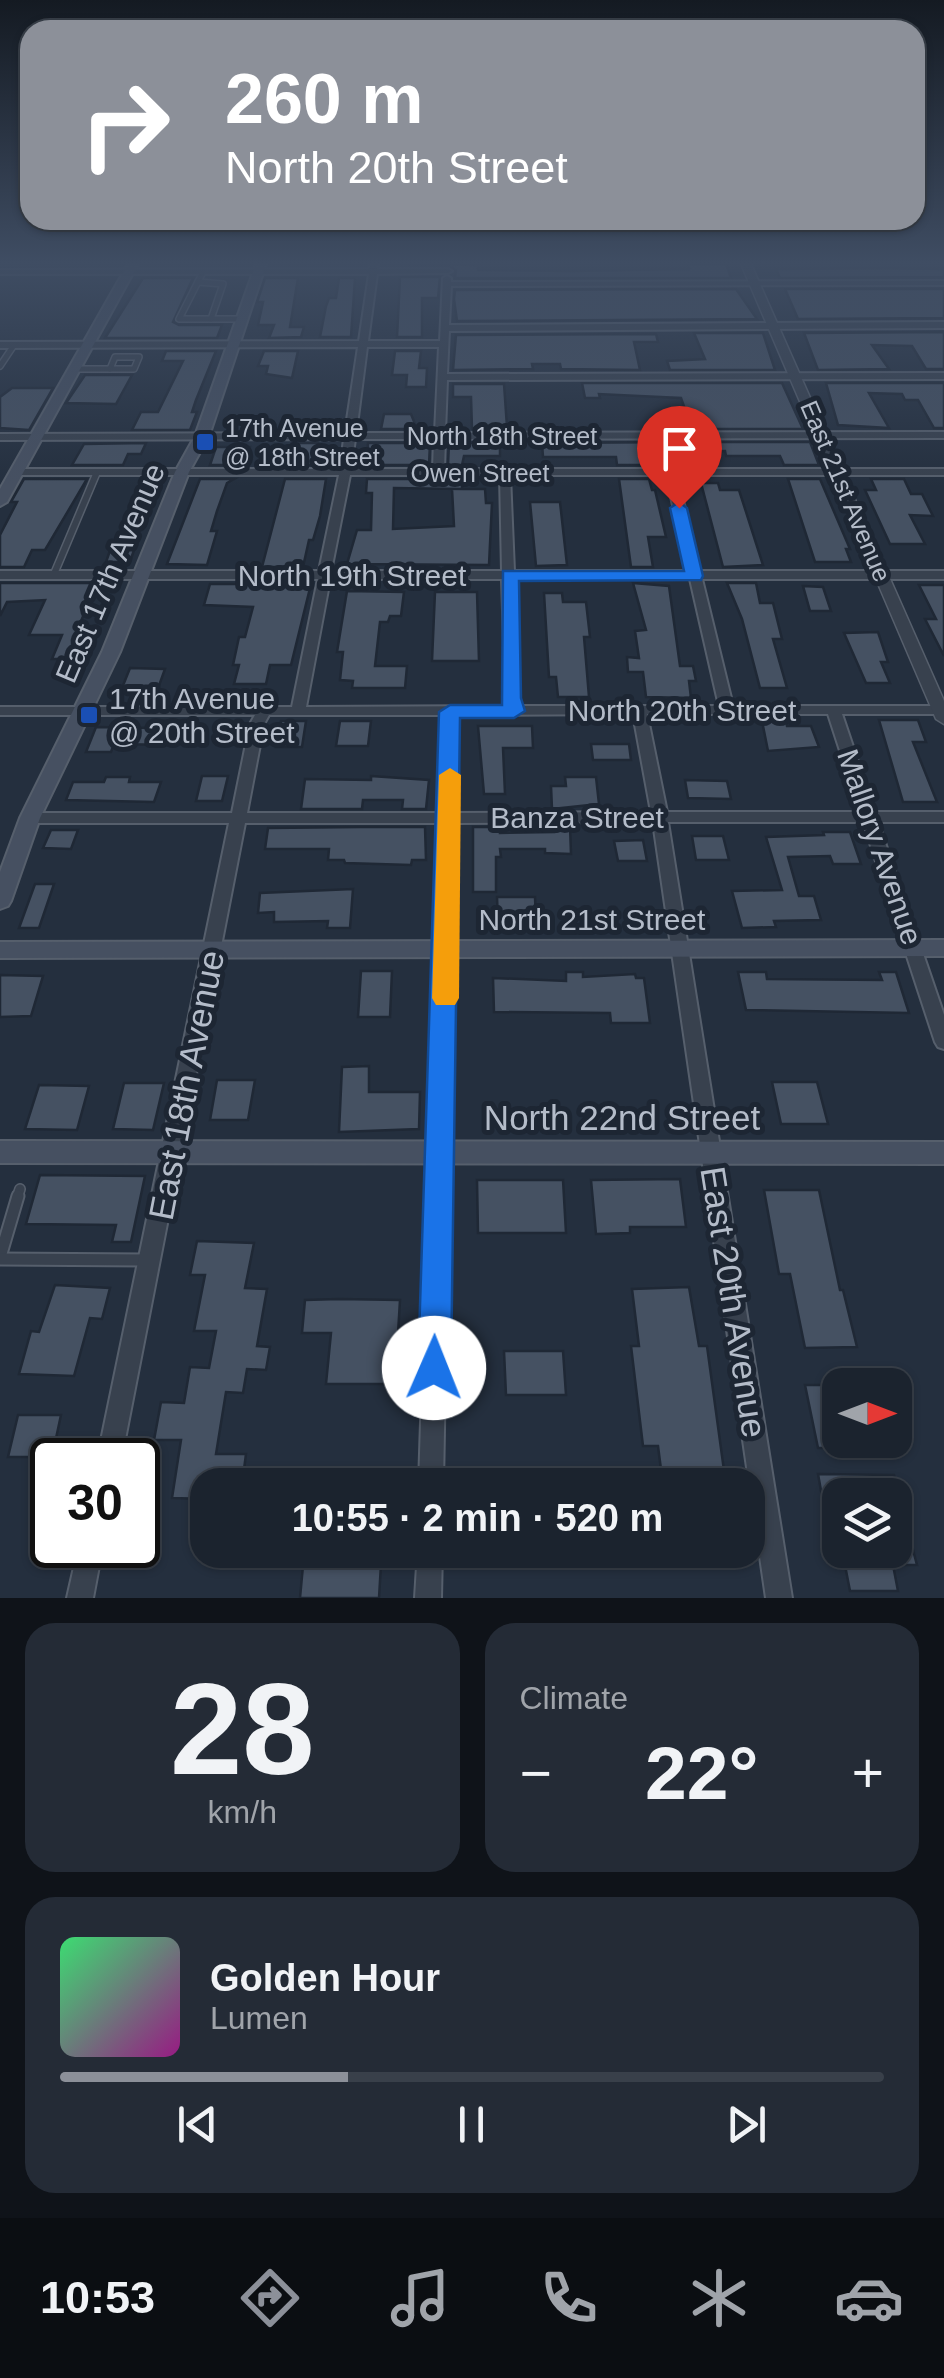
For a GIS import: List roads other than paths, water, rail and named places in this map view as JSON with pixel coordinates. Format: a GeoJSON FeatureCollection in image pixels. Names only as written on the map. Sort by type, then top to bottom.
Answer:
{"type":"FeatureCollection","features":[{"type":"Feature","properties":{"kind":"main road"},"geometry":{"type":"LineString","coordinates":[[0,502],[91,339]]}},
{"type":"Feature","properties":{"kind":"main road","name":"East 17th Avenue"},"geometry":{"type":"LineString","coordinates":[[0,900],[30,818],[110,652],[182,472],[202,436],[236,339]]}},
{"type":"Feature","properties":{"kind":"main road","name":"North 21st Street"},"geometry":{"type":"LineString","coordinates":[[0,950],[944,948]]}},
{"type":"Feature","properties":{"kind":"main road","name":"North 22nd Street"},"geometry":{"type":"LineString","coordinates":[[0,1152],[944,1153]]}},
{"type":"Feature","properties":{"kind":"street"},"geometry":{"type":"LineString","coordinates":[[298,712],[345,472],[363,339]]}},
{"type":"Feature","properties":{"kind":"street"},"geometry":{"type":"LineString","coordinates":[[438,472],[444,339]]}},
{"type":"Feature","properties":{"kind":"street","name":"East 21st Avenue"},"geometry":{"type":"LineString","coordinates":[[781,339],[943,712]]}},
{"type":"Feature","properties":{"kind":"street"},"geometry":{"type":"LineString","coordinates":[[0,345],[444,344]]}},
{"type":"Feature","properties":{"kind":"street"},"geometry":{"type":"LineString","coordinates":[[442,377],[944,376]]}},
{"type":"Feature","properties":{"kind":"street","name":"North 18th Street"},"geometry":{"type":"LineString","coordinates":[[0,437],[944,435]]}},
{"type":"Feature","properties":{"kind":"street","name":"Owen Street"},"geometry":{"type":"LineString","coordinates":[[17,472],[944,472]]}},
{"type":"Feature","properties":{"kind":"street"},"geometry":{"type":"LineString","coordinates":[[506,473],[510,698],[514,711]]}},
{"type":"Feature","properties":{"kind":"street"},"geometry":{"type":"LineString","coordinates":[[671,473],[726,710]]}},
{"type":"Feature","properties":{"kind":"street","name":"North 19th Street"},"geometry":{"type":"LineString","coordinates":[[0,574],[944,575]]}},
{"type":"Feature","properties":{"kind":"street","name":"Mallory Avenue"},"geometry":{"type":"LineString","coordinates":[[834,709],[944,1042]]}},
{"type":"Feature","properties":{"kind":"street","name":"East 20th Avenue"},"geometry":{"type":"LineString","coordinates":[[639,710],[660,817],[779,1598]]}},
{"type":"Feature","properties":{"kind":"street","name":"North 20th Street"},"geometry":{"type":"LineString","coordinates":[[0,711],[943,712]]}},
{"type":"Feature","properties":{"kind":"street","name":"East 18th Avenue"},"geometry":{"type":"LineString","coordinates":[[113,1438],[257,724],[263,712]]}},
{"type":"Feature","properties":{"kind":"street"},"geometry":{"type":"LineString","coordinates":[[432,1468],[450,712]]}},
{"type":"Feature","properties":{"kind":"street","name":"Banza Street"},"geometry":{"type":"LineString","coordinates":[[30,818],[944,817]]}},
{"type":"Feature","properties":{"kind":"street"},"geometry":{"type":"LineString","coordinates":[[80,1598],[86,1568]]}},
{"type":"Feature","properties":{"kind":"street"},"geometry":{"type":"LineString","coordinates":[[428,1598],[429,1568]]}},
{"type":"Feature","properties":{"kind":"lane"},"geometry":{"type":"LineString","coordinates":[[0,366],[14,345]]}},
{"type":"Feature","properties":{"kind":"lane"},"geometry":{"type":"LineString","coordinates":[[74,369],[110,369],[134,369],[140,358],[116,357],[110,369]]}},
{"type":"Feature","properties":{"kind":"lane"},"geometry":{"type":"LineString","coordinates":[[54,574],[98,472]]}},
{"type":"Feature","properties":{"kind":"lane"},"geometry":{"type":"LineString","coordinates":[[20,1189],[0,1258],[150,1260]]}},
{"type":"Feature","properties":{"kind":"place","name":"17th Avenue @ 18th Street"},"geometry":{"type":"Point","coordinates":[205,442]}},
{"type":"Feature","properties":{"kind":"place","name":"17th Avenue @ 20th Street"},"geometry":{"type":"Point","coordinates":[89,715]}}]}
